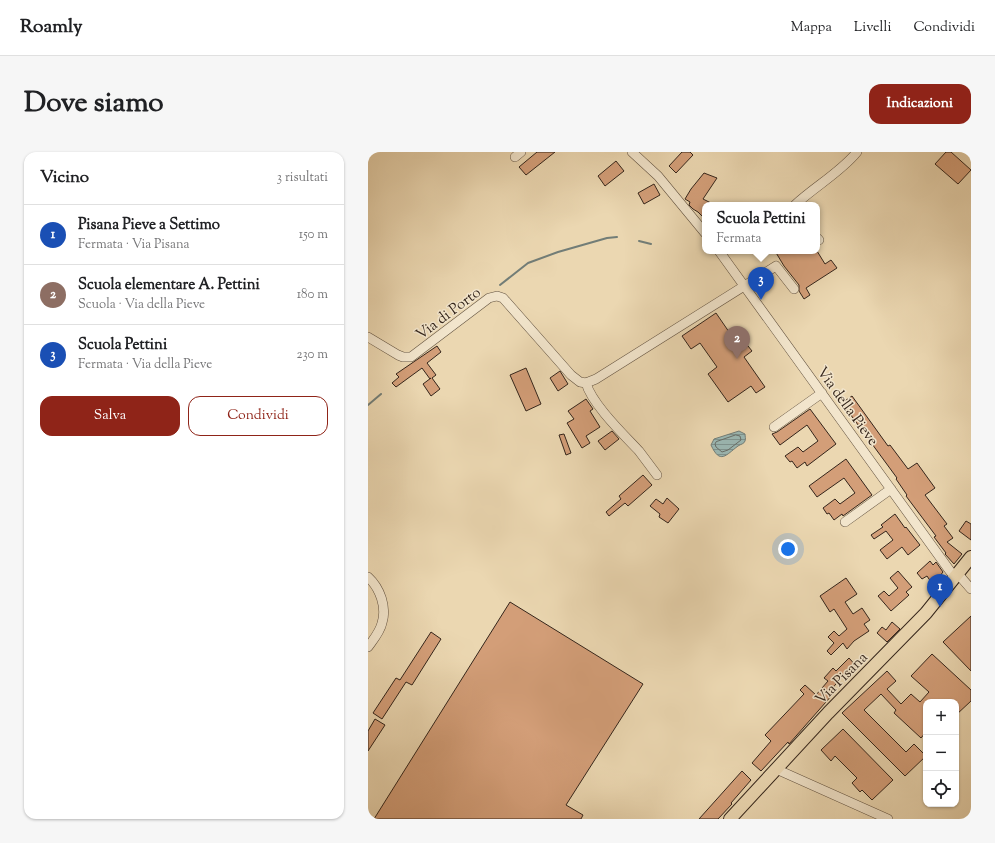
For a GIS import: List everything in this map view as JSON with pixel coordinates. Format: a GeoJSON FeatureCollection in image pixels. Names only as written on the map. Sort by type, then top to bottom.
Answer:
{"type":"FeatureCollection","features":[{"type":"Feature","properties":{"kind":"main road","name":"Via Pisana"},"geometry":{"type":"LineString","coordinates":[[730,819],[828,713],[921,618],[971,558]]}},
{"type":"Feature","properties":{"kind":"street"},"geometry":{"type":"LineString","coordinates":[[632,152],[666,185],[702,229]]}},
{"type":"Feature","properties":{"kind":"street"},"geometry":{"type":"LineString","coordinates":[[799,202],[850,161],[857,152]]}},
{"type":"Feature","properties":{"kind":"street","name":"Via della Pieve"},"geometry":{"type":"LineString","coordinates":[[725,254],[744,285],[891,489],[956,576],[971,589]]}},
{"type":"Feature","properties":{"kind":"street"},"geometry":{"type":"LineString","coordinates":[[657,475],[640,452],[615,425],[588,391],[586,383],[596,379],[776,266],[794,289]]}},
{"type":"Feature","properties":{"kind":"street","name":"Via di Porto"},"geometry":{"type":"LineString","coordinates":[[368,337],[398,356],[403,358],[411,357],[488,298],[493,296],[500,297],[503,298],[571,375],[580,382],[586,383]]}},
{"type":"Feature","properties":{"kind":"street"},"geometry":{"type":"LineString","coordinates":[[774,427],[822,393]]}},
{"type":"Feature","properties":{"kind":"street"},"geometry":{"type":"LineString","coordinates":[[845,522],[891,489]]}},
{"type":"Feature","properties":{"kind":"street"},"geometry":{"type":"LineString","coordinates":[[368,577],[381,595],[383,615],[382,623],[368,647]]}},
{"type":"Feature","properties":{"kind":"street"},"geometry":{"type":"LineString","coordinates":[[776,769],[888,819]]}},
{"type":"Feature","properties":{"kind":"water"},"geometry":{"type":"Polygon","coordinates":[[[739,431],[745,434],[744,443],[727,455],[717,455],[711,445],[714,439],[739,431]]]}},
{"type":"Feature","properties":{"kind":"building"},"geometry":{"type":"Polygon","coordinates":[[[537,152],[555,152],[526,175],[519,167],[537,152]]]}},
{"type":"Feature","properties":{"kind":"building"},"geometry":{"type":"Polygon","coordinates":[[[682,152],[690,152],[693,155],[676,173],[669,166],[682,152]]]}},
{"type":"Feature","properties":{"kind":"building"},"geometry":{"type":"Polygon","coordinates":[[[946,152],[951,152],[971,170],[958,184],[935,164],[946,152]]]}},
{"type":"Feature","properties":{"kind":"building"},"geometry":{"type":"Polygon","coordinates":[[[616,161],[624,171],[605,186],[598,176],[616,161]]]}},
{"type":"Feature","properties":{"kind":"building"},"geometry":{"type":"Polygon","coordinates":[[[704,173],[717,178],[703,199],[709,202],[702,202],[702,216],[689,205],[690,202],[685,199],[704,173]]]}},
{"type":"Feature","properties":{"kind":"building"},"geometry":{"type":"Polygon","coordinates":[[[654,184],[660,195],[644,204],[638,193],[654,184]]]}},
{"type":"Feature","properties":{"kind":"building"},"geometry":{"type":"Polygon","coordinates":[[[777,254],[819,254],[825,264],[831,260],[837,268],[806,288],[810,295],[804,299],[799,291],[799,285],[777,254]]]}},
{"type":"Feature","properties":{"kind":"building"},"geometry":{"type":"Polygon","coordinates":[[[716,313],[738,345],[744,341],[752,351],[744,357],[765,387],[756,393],[751,386],[728,402],[708,374],[717,367],[700,343],[691,349],[682,336],[716,313]]]}},
{"type":"Feature","properties":{"kind":"building"},"geometry":{"type":"Polygon","coordinates":[[[437,346],[441,352],[427,363],[436,375],[432,378],[440,389],[431,396],[423,384],[430,379],[422,368],[396,387],[392,383],[399,377],[396,374],[437,346]]]}},
{"type":"Feature","properties":{"kind":"building"},"geometry":{"type":"Polygon","coordinates":[[[526,368],[541,404],[526,411],[510,375],[526,368]]]}},
{"type":"Feature","properties":{"kind":"building"},"geometry":{"type":"Polygon","coordinates":[[[560,371],[568,384],[558,391],[550,378],[560,371]]]}},
{"type":"Feature","properties":{"kind":"building"},"geometry":{"type":"Polygon","coordinates":[[[852,396],[888,446],[890,445],[908,469],[917,463],[935,488],[925,495],[947,524],[944,526],[953,538],[947,542],[962,554],[954,564],[945,554],[946,553],[934,537],[936,536],[906,496],[907,495],[896,479],[897,478],[842,403],[852,396]]]}},
{"type":"Feature","properties":{"kind":"building"},"geometry":{"type":"Polygon","coordinates":[[[586,399],[593,409],[590,411],[600,427],[586,436],[590,443],[582,448],[567,423],[574,419],[568,411],[586,399]]]}},
{"type":"Feature","properties":{"kind":"building"},"geometry":{"type":"Polygon","coordinates":[[[810,409],[836,444],[807,466],[805,462],[797,468],[792,461],[790,462],[785,456],[798,447],[803,452],[818,441],[807,425],[780,445],[772,434],[810,409]]]}},
{"type":"Feature","properties":{"kind":"building"},"geometry":{"type":"Polygon","coordinates":[[[612,431],[619,439],[605,450],[598,441],[612,431]]]}},
{"type":"Feature","properties":{"kind":"building"},"geometry":{"type":"Polygon","coordinates":[[[564,434],[571,453],[566,455],[559,435],[564,434]]]}},
{"type":"Feature","properties":{"kind":"building"},"geometry":{"type":"Polygon","coordinates":[[[846,459],[872,495],[843,516],[842,514],[834,520],[823,508],[835,499],[840,504],[855,493],[844,478],[817,497],[809,486],[846,459]]]}},
{"type":"Feature","properties":{"kind":"building"},"geometry":{"type":"Polygon","coordinates":[[[643,475],[652,485],[628,506],[625,503],[609,516],[606,512],[621,499],[619,496],[643,475]]]}},
{"type":"Feature","properties":{"kind":"building"},"geometry":{"type":"Polygon","coordinates":[[[667,498],[679,509],[668,523],[659,517],[660,514],[650,506],[656,499],[663,504],[667,498]]]}},
{"type":"Feature","properties":{"kind":"building"},"geometry":{"type":"Polygon","coordinates":[[[895,514],[920,545],[908,555],[902,547],[887,559],[880,550],[893,540],[886,531],[874,539],[871,535],[883,527],[881,525],[895,514]]]}},
{"type":"Feature","properties":{"kind":"building"},"geometry":{"type":"Polygon","coordinates":[[[966,521],[971,524],[971,540],[959,531],[966,521]]]}},
{"type":"Feature","properties":{"kind":"building"},"geometry":{"type":"Polygon","coordinates":[[[930,561],[933,565],[936,562],[943,572],[933,585],[927,576],[922,579],[917,573],[930,561]]]}},
{"type":"Feature","properties":{"kind":"building"},"geometry":{"type":"Polygon","coordinates":[[[898,571],[912,587],[906,592],[909,595],[891,611],[878,596],[884,591],[889,596],[898,588],[890,578],[898,571]]]}},
{"type":"Feature","properties":{"kind":"building"},"geometry":{"type":"Polygon","coordinates":[[[846,578],[857,594],[845,602],[853,614],[862,608],[870,620],[864,624],[869,631],[854,641],[847,649],[843,643],[831,655],[827,651],[834,643],[828,637],[834,631],[839,636],[847,629],[834,609],[830,612],[820,596],[846,578]]]}},
{"type":"Feature","properties":{"kind":"building"},"geometry":{"type":"Polygon","coordinates":[[[510,602],[643,684],[566,805],[583,815],[581,819],[374,819],[510,602]]]}},
{"type":"Feature","properties":{"kind":"building"},"geometry":{"type":"Polygon","coordinates":[[[971,616],[971,671],[943,642],[971,616]]]}},
{"type":"Feature","properties":{"kind":"building"},"geometry":{"type":"Polygon","coordinates":[[[892,622],[900,629],[887,642],[877,633],[882,627],[886,630],[892,622]]]}},
{"type":"Feature","properties":{"kind":"building"},"geometry":{"type":"Polygon","coordinates":[[[431,632],[441,639],[412,685],[406,682],[382,719],[373,713],[396,678],[400,680],[431,632]]]}},
{"type":"Feature","properties":{"kind":"building"},"geometry":{"type":"Polygon","coordinates":[[[932,654],[971,690],[971,701],[959,712],[959,699],[923,699],[923,736],[921,738],[894,713],[896,710],[881,694],[864,710],[906,752],[914,744],[923,753],[923,759],[905,776],[842,713],[887,671],[896,681],[887,689],[901,704],[911,694],[920,702],[929,692],[911,676],[932,654]]]}},
{"type":"Feature","properties":{"kind":"building"},"geometry":{"type":"Polygon","coordinates":[[[849,658],[858,668],[851,675],[847,671],[830,691],[833,694],[789,744],[788,742],[761,771],[752,763],[771,741],[765,735],[804,694],[800,690],[805,685],[816,695],[828,681],[824,678],[833,668],[836,671],[849,658]]]}},
{"type":"Feature","properties":{"kind":"building"},"geometry":{"type":"Polygon","coordinates":[[[375,719],[385,725],[368,751],[368,731],[375,719]]]}},
{"type":"Feature","properties":{"kind":"building"},"geometry":{"type":"Polygon","coordinates":[[[843,729],[893,780],[872,800],[862,790],[860,792],[852,783],[857,778],[835,756],[831,761],[821,750],[843,729]]]}},
{"type":"Feature","properties":{"kind":"building"},"geometry":{"type":"Polygon","coordinates":[[[742,771],[751,780],[731,803],[732,804],[718,819],[699,819],[742,771]]]}},
{"type":"Feature","properties":{"kind":"waterway"},"geometry":{"type":"LineString","coordinates":[[500,285],[528,263],[558,252],[607,238],[617,237]]}},
{"type":"Feature","properties":{"kind":"waterway"},"geometry":{"type":"LineString","coordinates":[[639,241],[651,244]]}},
{"type":"Feature","properties":{"kind":"waterway"},"geometry":{"type":"LineString","coordinates":[[368,405],[381,394]]}},
{"type":"Feature","properties":{"kind":"place","name":"Scuola Pettini"},"geometry":{"type":"Point","coordinates":[761,300]}},
{"type":"Feature","properties":{"kind":"place","name":"Scuola elementare A. Pettini"},"geometry":{"type":"Point","coordinates":[737,359]}},
{"type":"Feature","properties":{"kind":"place","name":"Pisana Pieve a Settimo"},"geometry":{"type":"Point","coordinates":[940,607]}}]}
